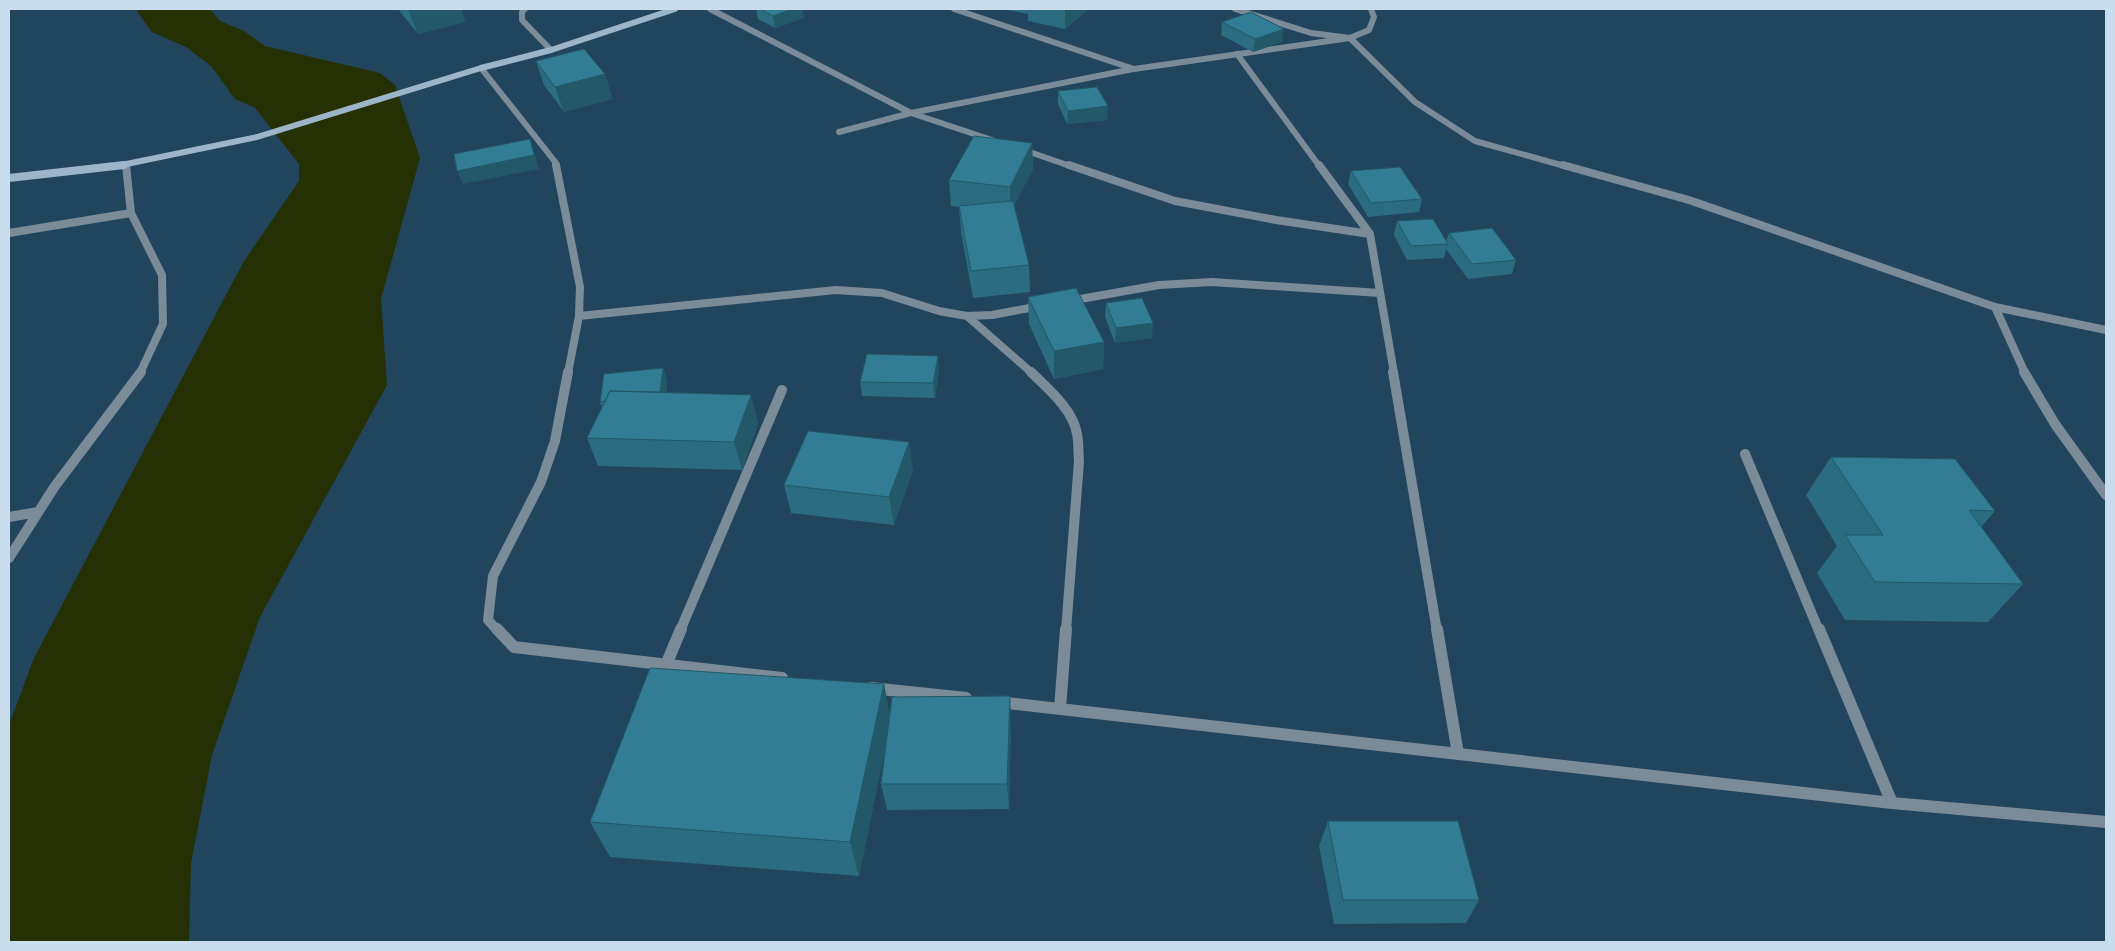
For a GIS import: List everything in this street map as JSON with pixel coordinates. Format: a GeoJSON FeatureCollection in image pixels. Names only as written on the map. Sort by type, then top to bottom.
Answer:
{"type":"FeatureCollection","features":[{"type":"Feature","properties":{"kind":"main road"},"geometry":{"type":"LineString","coordinates":[[9,178],[126,165],[257,137],[481,68],[550,50],[675,9]]}},
{"type":"Feature","properties":{"kind":"street"},"geometry":{"type":"LineString","coordinates":[[525,9],[522,12],[522,20],[550,50]]}},
{"type":"Feature","properties":{"kind":"street"},"geometry":{"type":"LineString","coordinates":[[710,9],[911,112],[1005,144]]}},
{"type":"Feature","properties":{"kind":"street"},"geometry":{"type":"LineString","coordinates":[[954,9],[1134,69]]}},
{"type":"Feature","properties":{"kind":"street"},"geometry":{"type":"LineString","coordinates":[[1235,9],[1311,33],[1350,38],[1415,102],[1475,141],[1689,200],[1995,307],[2106,330]]}},
{"type":"Feature","properties":{"kind":"street"},"geometry":{"type":"LineString","coordinates":[[839,132],[911,112],[1134,69],[1350,38],[1369,30],[1374,17],[1371,9]]}},
{"type":"Feature","properties":{"kind":"street"},"geometry":{"type":"LineString","coordinates":[[1237,54],[1370,234],[1458,754]]}},
{"type":"Feature","properties":{"kind":"street"},"geometry":{"type":"LineString","coordinates":[[481,68],[556,163],[580,287],[579,316],[555,441],[540,482],[493,576],[488,620],[514,647],[794,679]]}},
{"type":"Feature","properties":{"kind":"street"},"geometry":{"type":"LineString","coordinates":[[1014,147],[1175,201],[1276,220],[1370,234]]}},
{"type":"Feature","properties":{"kind":"street"},"geometry":{"type":"LineString","coordinates":[[9,558],[55,486],[138,378],[163,324],[162,275],[131,213],[126,165]]}},
{"type":"Feature","properties":{"kind":"street"},"geometry":{"type":"LineString","coordinates":[[9,232],[131,213]]}},
{"type":"Feature","properties":{"kind":"street"},"geometry":{"type":"LineString","coordinates":[[1064,302],[1159,285],[1212,282],[1380,293]]}},
{"type":"Feature","properties":{"kind":"street"},"geometry":{"type":"LineString","coordinates":[[579,316],[836,290],[882,293],[939,311],[967,316],[992,315],[1046,305]]}},
{"type":"Feature","properties":{"kind":"street"},"geometry":{"type":"LineString","coordinates":[[1995,307],[2028,381],[2055,424],[2106,495]]}},
{"type":"Feature","properties":{"kind":"street"},"geometry":{"type":"LineString","coordinates":[[967,316],[1026,368],[1064,406],[1077,430],[1079,462],[1060,709]]}},
{"type":"Feature","properties":{"kind":"street"},"geometry":{"type":"LineString","coordinates":[[666,665],[782,390]]}},
{"type":"Feature","properties":{"kind":"street"},"geometry":{"type":"LineString","coordinates":[[1745,454],[1892,803]]}},
{"type":"Feature","properties":{"kind":"street"},"geometry":{"type":"LineString","coordinates":[[9,517],[38,512]]}},
{"type":"Feature","properties":{"kind":"street"},"geometry":{"type":"LineString","coordinates":[[863,687],[1892,803],[2106,822]]}},
{"type":"Feature","properties":{"kind":"shaded area"},"geometry":{"type":"Polygon","coordinates":[[[137,9],[210,9],[220,21],[244,31],[265,46],[380,73],[395,85],[420,158],[381,299],[387,385],[260,617],[212,755],[191,863],[189,942],[9,942],[9,725],[34,658],[244,261],[299,181],[299,164],[255,108],[235,99],[211,66],[186,47],[152,32],[137,9]]]}},
{"type":"Feature","properties":{"kind":"building"},"geometry":{"type":"Polygon","coordinates":[[[760,9],[792,9],[773,16],[760,9]]]}},
{"type":"Feature","properties":{"kind":"building"},"geometry":{"type":"Polygon","coordinates":[[[1251,12],[1284,29],[1255,39],[1222,22],[1251,12]]]}},
{"type":"Feature","properties":{"kind":"building"},"geometry":{"type":"Polygon","coordinates":[[[584,49],[605,74],[555,87],[536,61],[584,49]]]}},
{"type":"Feature","properties":{"kind":"building"},"geometry":{"type":"Polygon","coordinates":[[[1097,87],[1108,106],[1068,111],[1058,91],[1097,87]]]}},
{"type":"Feature","properties":{"kind":"building"},"geometry":{"type":"Polygon","coordinates":[[[974,136],[1032,143],[1010,187],[949,180],[974,136]]]}},
{"type":"Feature","properties":{"kind":"building"},"geometry":{"type":"Polygon","coordinates":[[[530,139],[534,155],[457,171],[454,154],[530,139]]]}},
{"type":"Feature","properties":{"kind":"building"},"geometry":{"type":"Polygon","coordinates":[[[1400,167],[1422,199],[1371,203],[1351,171],[1400,167]]]}},
{"type":"Feature","properties":{"kind":"building"},"geometry":{"type":"Polygon","coordinates":[[[1013,201],[1029,265],[971,271],[959,206],[1013,201]]]}},
{"type":"Feature","properties":{"kind":"building"},"geometry":{"type":"Polygon","coordinates":[[[1433,219],[1448,244],[1411,246],[1397,221],[1433,219]]]}},
{"type":"Feature","properties":{"kind":"building"},"geometry":{"type":"Polygon","coordinates":[[[1492,228],[1516,260],[1472,264],[1449,233],[1492,228]]]}},
{"type":"Feature","properties":{"kind":"building"},"geometry":{"type":"Polygon","coordinates":[[[1076,288],[1104,342],[1054,351],[1028,297],[1076,288]]]}},
{"type":"Feature","properties":{"kind":"building"},"geometry":{"type":"Polygon","coordinates":[[[1142,298],[1153,323],[1116,328],[1106,303],[1142,298]]]}},
{"type":"Feature","properties":{"kind":"building"},"geometry":{"type":"Polygon","coordinates":[[[867,354],[938,356],[933,383],[860,382],[867,354]]]}},
{"type":"Feature","properties":{"kind":"building"},"geometry":{"type":"Polygon","coordinates":[[[663,368],[660,392],[610,391],[605,401],[600,402],[604,374],[663,368]]]}},
{"type":"Feature","properties":{"kind":"building"},"geometry":{"type":"Polygon","coordinates":[[[610,391],[751,395],[734,442],[587,438],[610,391]]]}},
{"type":"Feature","properties":{"kind":"building"},"geometry":{"type":"Polygon","coordinates":[[[808,431],[909,442],[889,497],[784,485],[808,431]]]}},
{"type":"Feature","properties":{"kind":"building"},"geometry":{"type":"Polygon","coordinates":[[[1831,457],[1955,459],[1995,511],[1969,510],[2023,584],[1875,582],[1845,535],[1883,535],[1831,457]]]}},
{"type":"Feature","properties":{"kind":"building"},"geometry":{"type":"Polygon","coordinates":[[[650,668],[884,684],[850,842],[590,822],[650,668]]]}},
{"type":"Feature","properties":{"kind":"building"},"geometry":{"type":"Polygon","coordinates":[[[1010,696],[1007,784],[881,784],[892,697],[1010,696]]]}},
{"type":"Feature","properties":{"kind":"building"},"geometry":{"type":"Polygon","coordinates":[[[1328,821],[1458,821],[1479,900],[1343,900],[1328,821]]]}}]}
